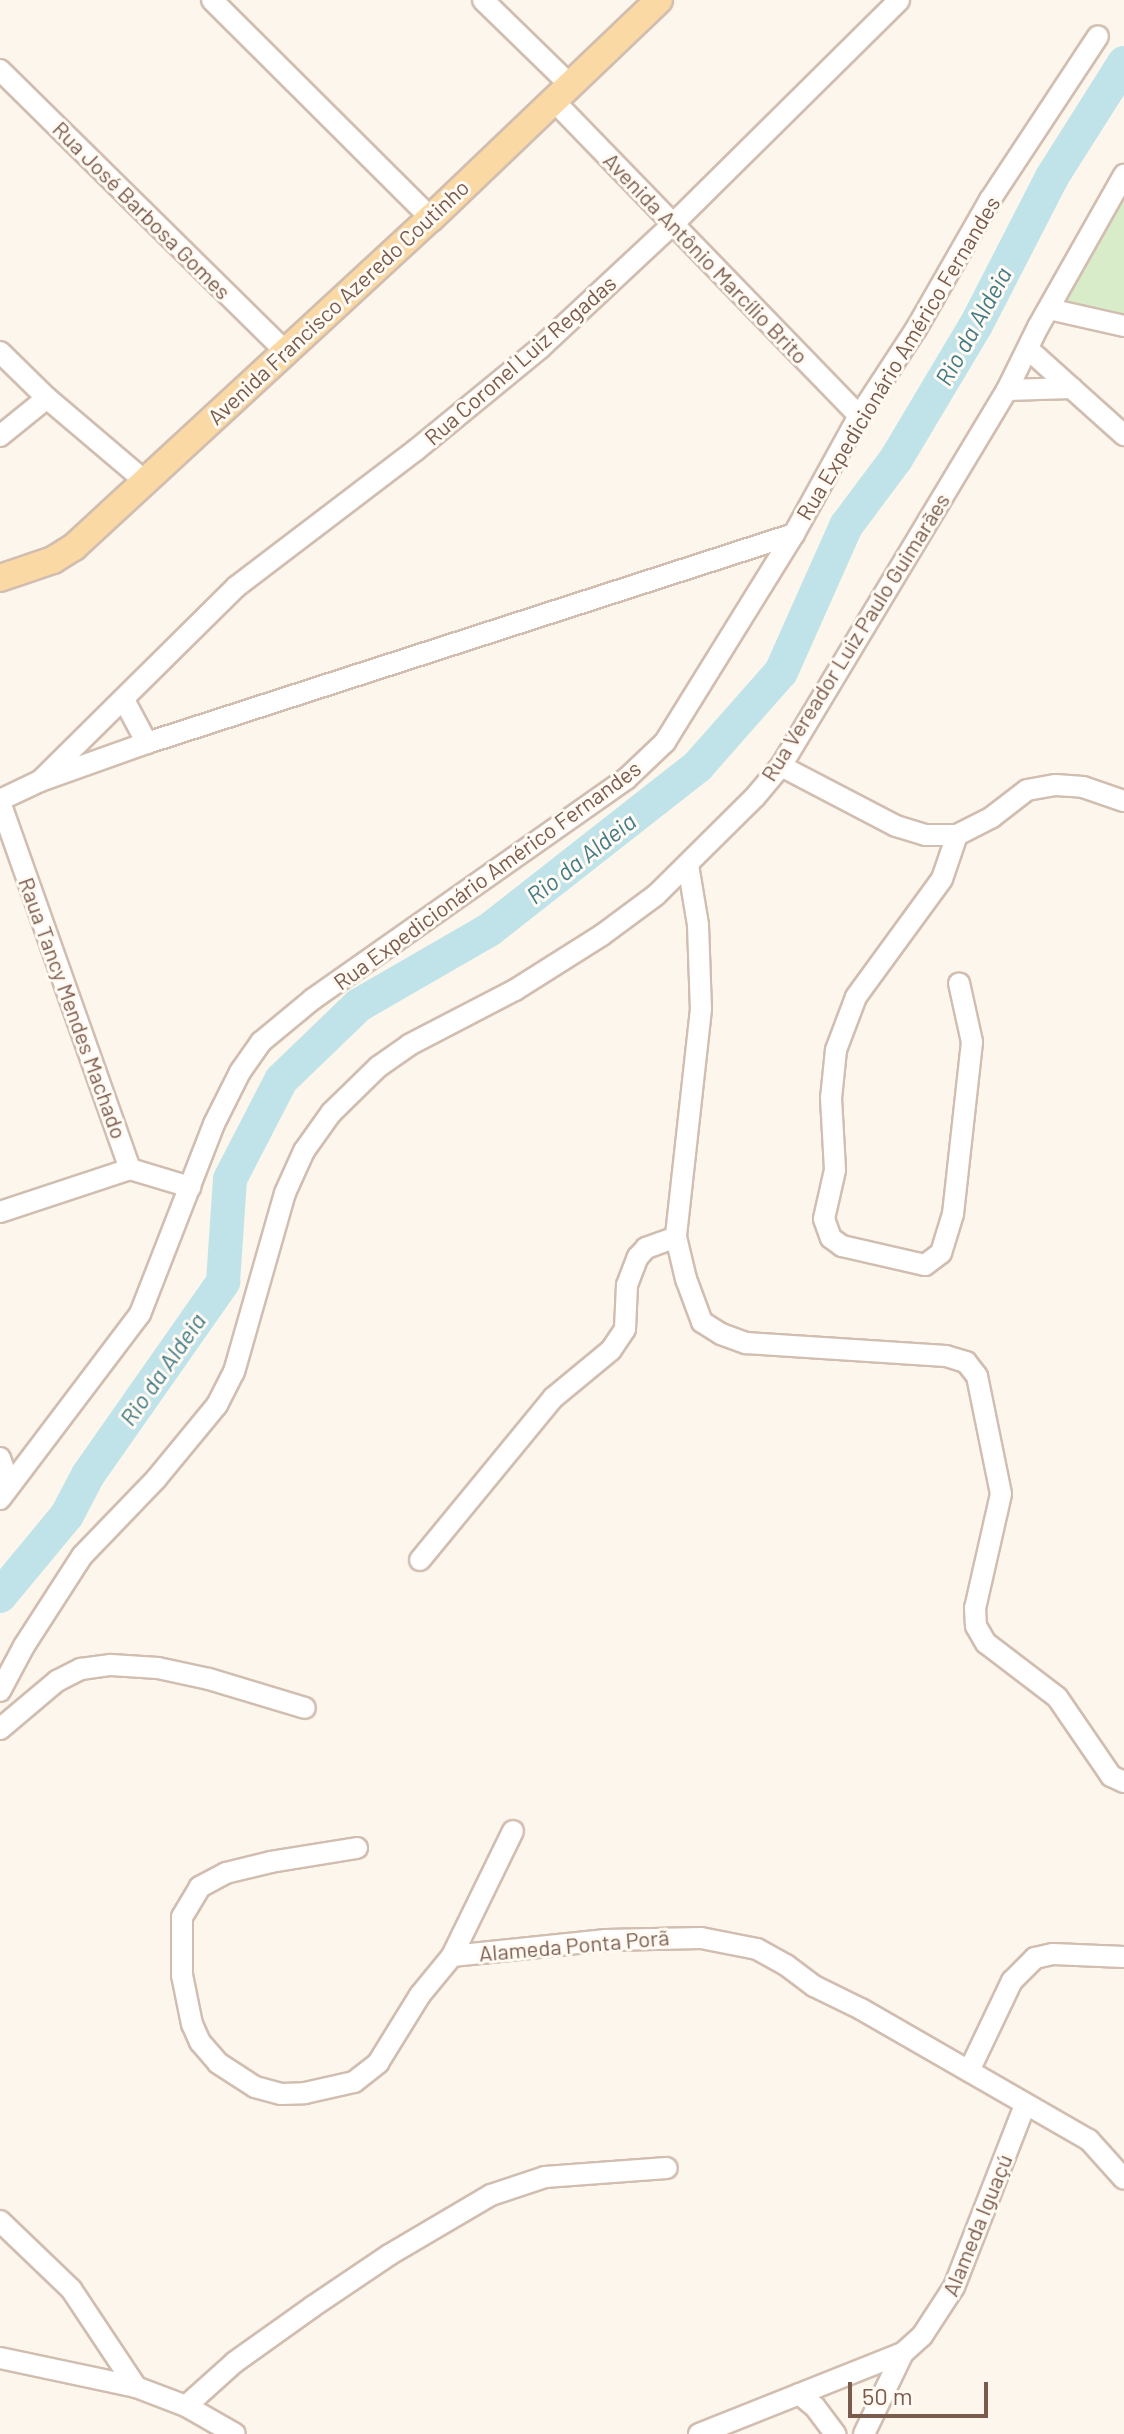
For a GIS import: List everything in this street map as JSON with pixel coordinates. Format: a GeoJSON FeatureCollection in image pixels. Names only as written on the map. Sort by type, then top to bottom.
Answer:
{"type":"FeatureCollection","features":[{"type":"Feature","properties":{"kind":"main road","name":"Avenida Francisco Azeredo Coutinho"},"geometry":{"type":"LineString","coordinates":[[0,578],[53,560],[74,547],[284,350],[431,218],[659,0]]}},
{"type":"Feature","properties":{"kind":"street"},"geometry":{"type":"LineString","coordinates":[[212,0],[431,218]]}},
{"type":"Feature","properties":{"kind":"street","name":"Avenida Antônio Marcílio Brito"},"geometry":{"type":"LineString","coordinates":[[483,0],[673,224],[859,416]]}},
{"type":"Feature","properties":{"kind":"street","name":"Rua Coronel Luiz Regadas"},"geometry":{"type":"LineString","coordinates":[[40,781],[236,587],[416,450],[540,348],[673,224],[899,0]]}},
{"type":"Feature","properties":{"kind":"street","name":"Rua Expedicionário Américo Fernandes"},"geometry":{"type":"LineString","coordinates":[[4,1491],[140,1314],[228,1096],[261,1042],[313,999],[548,836],[643,764],[685,713],[990,200],[1098,36]]}},
{"type":"Feature","properties":{"kind":"street","name":"Rua José Barbosa Gomes"},"geometry":{"type":"LineString","coordinates":[[0,70],[284,350]]}},
{"type":"Feature","properties":{"kind":"street","name":"Rua Vereador Luiz Paulo Guimarães"},"geometry":{"type":"LineString","coordinates":[[0,1691],[24,1646],[82,1556],[156,1479],[217,1405],[234,1372],[285,1193],[304,1151],[331,1113],[378,1067],[409,1045],[515,990],[602,935],[688,865],[781,766],[1007,390],[1124,175]]}},
{"type":"Feature","properties":{"kind":"street"},"geometry":{"type":"LineString","coordinates":[[1049,309],[1124,326]]}},
{"type":"Feature","properties":{"kind":"street"},"geometry":{"type":"LineString","coordinates":[[1028,349],[1124,435]]}},
{"type":"Feature","properties":{"kind":"street"},"geometry":{"type":"LineString","coordinates":[[0,352],[47,398],[145,481]]}},
{"type":"Feature","properties":{"kind":"street"},"geometry":{"type":"LineString","coordinates":[[1007,390],[1072,388]]}},
{"type":"Feature","properties":{"kind":"street"},"geometry":{"type":"LineString","coordinates":[[0,436],[47,398]]}},
{"type":"Feature","properties":{"kind":"street","name":"Rua Coronel Luiz Regadas"},"geometry":{"type":"LineString","coordinates":[[0,801],[40,781],[147,743],[794,534]]}},
{"type":"Feature","properties":{"kind":"street"},"geometry":{"type":"LineString","coordinates":[[124,700],[147,743]]}},
{"type":"Feature","properties":{"kind":"street"},"geometry":{"type":"LineString","coordinates":[[781,766],[896,826],[925,835],[957,835],[992,817],[1027,790],[1056,785],[1083,787],[1124,801]]}},
{"type":"Feature","properties":{"kind":"street","name":"Raua Tancy Mendes Machado"},"geometry":{"type":"LineString","coordinates":[[0,801],[130,1169]]}},
{"type":"Feature","properties":{"kind":"street"},"geometry":{"type":"LineString","coordinates":[[957,835],[942,879],[856,997],[836,1050],[831,1098],[835,1170],[824,1219],[825,1230],[842,1246],[925,1265],[941,1253],[953,1214],[972,1042],[959,983]]}},
{"type":"Feature","properties":{"kind":"street"},"geometry":{"type":"LineString","coordinates":[[688,865],[698,925],[701,1009],[676,1237],[686,1279],[702,1322],[721,1334],[746,1343],[946,1356],[966,1362],[977,1376],[1001,1494],[975,1608],[976,1626],[986,1643],[1057,1697],[1111,1776],[1124,1782]]}},
{"type":"Feature","properties":{"kind":"street"},"geometry":{"type":"LineString","coordinates":[[0,1212],[130,1169],[190,1187]]}},
{"type":"Feature","properties":{"kind":"street"},"geometry":{"type":"LineString","coordinates":[[420,1560],[553,1398],[611,1350],[625,1329],[627,1285],[638,1257],[646,1248],[676,1237]]}},
{"type":"Feature","properties":{"kind":"street"},"geometry":{"type":"LineString","coordinates":[[0,1458],[4,1491]]}},
{"type":"Feature","properties":{"kind":"street"},"geometry":{"type":"LineString","coordinates":[[0,1729],[57,1681],[81,1669],[111,1665],[158,1668],[305,1708]]}},
{"type":"Feature","properties":{"kind":"street"},"geometry":{"type":"LineString","coordinates":[[452,1956],[513,1831]]}},
{"type":"Feature","properties":{"kind":"street","name":"Alameda Ponta Porã"},"geometry":{"type":"LineString","coordinates":[[357,1848],[226,1873],[200,1887],[190,1900],[182,1917],[179,1937],[185,2000],[200,2042],[218,2063],[238,2078],[281,2094],[337,2089],[354,2082],[378,2063],[420,1995],[452,1956],[674,1936],[727,1942],[757,1949],[814,1986],[1089,2140],[1124,2179]]}},
{"type":"Feature","properties":{"kind":"street"},"geometry":{"type":"LineString","coordinates":[[969,2071],[1012,1981],[1035,1958],[1053,1954],[1124,1957]]}},
{"type":"Feature","properties":{"kind":"street","name":"Alameda Iguaçú"},"geometry":{"type":"LineString","coordinates":[[699,2434],[903,2353],[935,2319],[954,2287],[1025,2105]]}},
{"type":"Feature","properties":{"kind":"street"},"geometry":{"type":"LineString","coordinates":[[186,2406],[235,2362],[312,2307],[426,2232],[491,2195],[545,2177],[667,2168]]}},
{"type":"Feature","properties":{"kind":"street"},"geometry":{"type":"LineString","coordinates":[[0,2221],[71,2289],[136,2387]]}},
{"type":"Feature","properties":{"kind":"street"},"geometry":{"type":"LineString","coordinates":[[864,2434],[903,2353]]}},
{"type":"Feature","properties":{"kind":"street"},"geometry":{"type":"LineString","coordinates":[[0,2358],[136,2387],[186,2406],[235,2434]]}},
{"type":"Feature","properties":{"kind":"street"},"geometry":{"type":"LineString","coordinates":[[799,2394],[815,2407],[835,2434]]}},
{"type":"Feature","properties":{"kind":"green space"},"geometry":{"type":"Polygon","coordinates":[[[1124,194],[1124,316],[1062,304],[1124,194]]]}},
{"type":"Feature","properties":{"kind":"waterway","name":"Rio da Aldeia"},"geometry":{"type":"LineString","coordinates":[[0,1596],[67,1515],[88,1475],[223,1282],[230,1179],[281,1080],[359,1005],[489,930],[698,766],[781,672],[846,526],[896,459],[976,325],[1052,177],[1124,63]]}}]}
